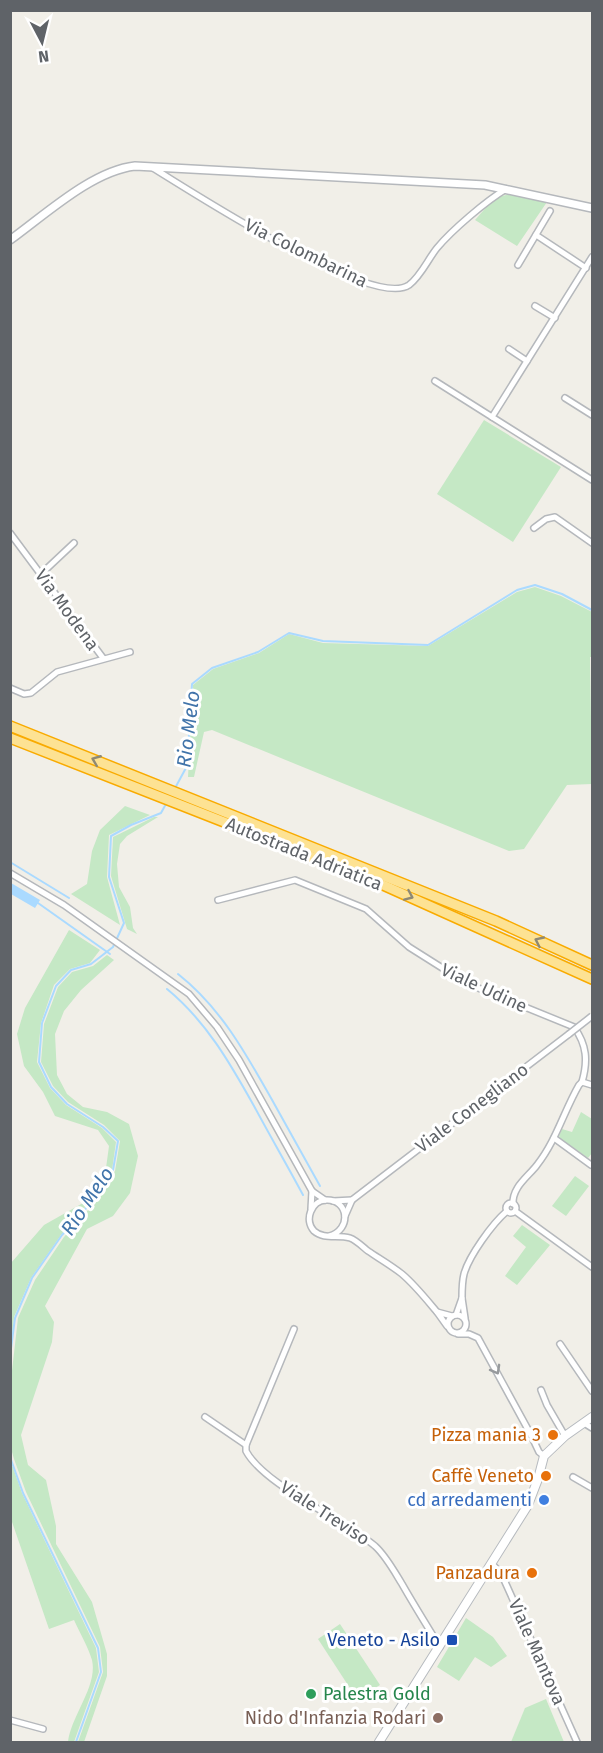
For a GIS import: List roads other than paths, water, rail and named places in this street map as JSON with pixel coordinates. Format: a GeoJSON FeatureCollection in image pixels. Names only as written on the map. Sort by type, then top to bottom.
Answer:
{"type":"FeatureCollection","features":[{"type":"Feature","properties":{"kind":"highway","name":"Autostrada Adriatica"},"geometry":{"type":"LineString","coordinates":[[10,726],[496,921],[592,965]]}},
{"type":"Feature","properties":{"kind":"highway","name":"Autostrada Adriatica"},"geometry":{"type":"LineString","coordinates":[[10,738],[372,880],[592,979]]}},
{"type":"Feature","properties":{"kind":"main road"},"geometry":{"type":"LineString","coordinates":[[379,1743],[528,1505],[544,1456],[565,1436],[592,1417]]}},
{"type":"Feature","properties":{"kind":"street"},"geometry":{"type":"LineString","coordinates":[[10,240],[92,181],[107,172],[120,168],[151,167],[485,185],[592,208]]}},
{"type":"Feature","properties":{"kind":"street","name":"Via Colombarina"},"geometry":{"type":"LineString","coordinates":[[151,167],[265,237],[373,286],[395,290],[410,284],[439,246],[506,188]]}},
{"type":"Feature","properties":{"kind":"street"},"geometry":{"type":"LineString","coordinates":[[518,265],[550,211]]}},
{"type":"Feature","properties":{"kind":"street"},"geometry":{"type":"LineString","coordinates":[[536,235],[586,268]]}},
{"type":"Feature","properties":{"kind":"street"},"geometry":{"type":"LineString","coordinates":[[492,417],[592,258]]}},
{"type":"Feature","properties":{"kind":"street"},"geometry":{"type":"LineString","coordinates":[[535,306],[555,318]]}},
{"type":"Feature","properties":{"kind":"street"},"geometry":{"type":"LineString","coordinates":[[509,349],[528,361]]}},
{"type":"Feature","properties":{"kind":"street"},"geometry":{"type":"LineString","coordinates":[[435,381],[592,480]]}},
{"type":"Feature","properties":{"kind":"street"},"geometry":{"type":"LineString","coordinates":[[565,398],[592,412]]}},
{"type":"Feature","properties":{"kind":"street"},"geometry":{"type":"LineString","coordinates":[[534,528],[546,519],[555,518],[592,543]]}},
{"type":"Feature","properties":{"kind":"street","name":"Via Modena"},"geometry":{"type":"LineString","coordinates":[[10,532],[103,658]]}},
{"type":"Feature","properties":{"kind":"street"},"geometry":{"type":"LineString","coordinates":[[41,574],[74,543]]}},
{"type":"Feature","properties":{"kind":"street"},"geometry":{"type":"LineString","coordinates":[[10,688],[24,694],[31,693],[57,672],[130,652]]}},
{"type":"Feature","properties":{"kind":"street"},"geometry":{"type":"LineString","coordinates":[[10,873],[64,905],[189,994],[217,1027],[239,1060],[312,1191],[340,1206],[350,1238]]}},
{"type":"Feature","properties":{"kind":"street","name":"Viale Udine"},"geometry":{"type":"LineString","coordinates":[[218,900],[295,880],[355,903],[366,909],[409,947],[459,979],[574,1028],[583,1039],[585,1071],[582,1082]]}},
{"type":"Feature","properties":{"kind":"street","name":"Viale Conegliano"},"geometry":{"type":"LineString","coordinates":[[345,1219],[352,1200],[592,1016]]}},
{"type":"Feature","properties":{"kind":"street"},"geometry":{"type":"LineString","coordinates":[[515,1211],[513,1204],[515,1193],[523,1180],[531,1174],[554,1138],[576,1090],[582,1082],[592,1085]]}},
{"type":"Feature","properties":{"kind":"street"},"geometry":{"type":"LineString","coordinates":[[554,1138],[591,1165]]}},
{"type":"Feature","properties":{"kind":"street"},"geometry":{"type":"LineString","coordinates":[[312,1191],[309,1220],[314,1230],[323,1236],[350,1238],[404,1275],[437,1312],[450,1331],[478,1338],[539,1452],[544,1456]]}},
{"type":"Feature","properties":{"kind":"street"},"geometry":{"type":"LineString","coordinates":[[311,1209],[320,1202],[328,1200],[352,1200]]}},
{"type":"Feature","properties":{"kind":"street"},"geometry":{"type":"LineString","coordinates":[[458,1334],[465,1329],[462,1298],[464,1273],[499,1218],[507,1211],[507,1206],[513,1204]]}},
{"type":"Feature","properties":{"kind":"street"},"geometry":{"type":"LineString","coordinates":[[507,1211],[510,1213],[515,1211]]}},
{"type":"Feature","properties":{"kind":"street"},"geometry":{"type":"LineString","coordinates":[[515,1211],[592,1267]]}},
{"type":"Feature","properties":{"kind":"street"},"geometry":{"type":"LineString","coordinates":[[329,1236],[339,1232],[345,1219]]}},
{"type":"Feature","properties":{"kind":"street"},"geometry":{"type":"LineString","coordinates":[[447,1326],[448,1320],[454,1316],[462,1298]]}},
{"type":"Feature","properties":{"kind":"street"},"geometry":{"type":"LineString","coordinates":[[437,1312],[461,1316],[465,1320]]}},
{"type":"Feature","properties":{"kind":"street"},"geometry":{"type":"LineString","coordinates":[[246,1445],[294,1329]]}},
{"type":"Feature","properties":{"kind":"street"},"geometry":{"type":"LineString","coordinates":[[560,1344],[592,1391]]}},
{"type":"Feature","properties":{"kind":"street"},"geometry":{"type":"LineString","coordinates":[[541,1390],[565,1436]]}},
{"type":"Feature","properties":{"kind":"street","name":"Viale Treviso"},"geometry":{"type":"LineString","coordinates":[[205,1417],[246,1445],[249,1456],[274,1480],[354,1530],[377,1548],[394,1570],[440,1647]]}},
{"type":"Feature","properties":{"kind":"street"},"geometry":{"type":"LineString","coordinates":[[584,1423],[592,1428]]}},
{"type":"Feature","properties":{"kind":"street"},"geometry":{"type":"LineString","coordinates":[[573,1477],[592,1488]]}},
{"type":"Feature","properties":{"kind":"street","name":"Viale Mantova"},"geometry":{"type":"LineString","coordinates":[[492,1564],[501,1573],[577,1743]]}},
{"type":"Feature","properties":{"kind":"street"},"geometry":{"type":"LineString","coordinates":[[10,1720],[43,1729]]}},
{"type":"Feature","properties":{"kind":"water"},"geometry":{"type":"Polygon","coordinates":[[[11,883],[40,900],[35,908],[11,894],[11,883]]]}},
{"type":"Feature","properties":{"kind":"waterway","name":"Rio Melo"},"geometry":{"type":"LineString","coordinates":[[174,790],[187,766],[192,684],[212,668],[258,652],[289,633],[323,641],[428,645],[517,590],[535,585],[562,594],[592,610]]}},
{"type":"Feature","properties":{"kind":"waterway","name":"Rio Melo"},"geometry":{"type":"LineString","coordinates":[[10,1356],[15,1318],[32,1278],[62,1235],[88,1206],[113,1170],[118,1141],[103,1127],[67,1104],[51,1087],[39,1062],[42,1023],[56,986],[71,970],[91,964],[113,947],[124,923],[109,877],[111,836],[161,813],[167,802]]}},
{"type":"Feature","properties":{"kind":"waterway"},"geometry":{"type":"LineString","coordinates":[[10,862],[69,898]]}},
{"type":"Feature","properties":{"kind":"waterway"},"geometry":{"type":"LineString","coordinates":[[38,903],[110,954]]}},
{"type":"Feature","properties":{"kind":"waterway"},"geometry":{"type":"LineString","coordinates":[[178,974],[207,1001],[241,1047],[320,1186]]}},
{"type":"Feature","properties":{"kind":"waterway"},"geometry":{"type":"LineString","coordinates":[[167,989],[194,1015],[226,1059],[303,1195]]}},
{"type":"Feature","properties":{"kind":"waterway","name":"Rio Melo"},"geometry":{"type":"LineString","coordinates":[[10,1457],[23,1493],[98,1648],[101,1672],[76,1742]]}},
{"type":"Feature","properties":{"kind":"place","name":"Pizza mania 3"},"geometry":{"type":"Point","coordinates":[553,1435]}},
{"type":"Feature","properties":{"kind":"place","name":"Caffè Veneto"},"geometry":{"type":"Point","coordinates":[546,1476]}},
{"type":"Feature","properties":{"kind":"place","name":"cd arredamenti"},"geometry":{"type":"Point","coordinates":[544,1500]}},
{"type":"Feature","properties":{"kind":"place","name":"Panzadura"},"geometry":{"type":"Point","coordinates":[532,1573]}},
{"type":"Feature","properties":{"kind":"place","name":"Veneto - Asilo"},"geometry":{"type":"Point","coordinates":[452,1640]}},
{"type":"Feature","properties":{"kind":"place","name":"Palestra Gold"},"geometry":{"type":"Point","coordinates":[311,1694]}},
{"type":"Feature","properties":{"kind":"place","name":"Nido d'Infanzia Rodari"},"geometry":{"type":"Point","coordinates":[438,1718]}}]}
